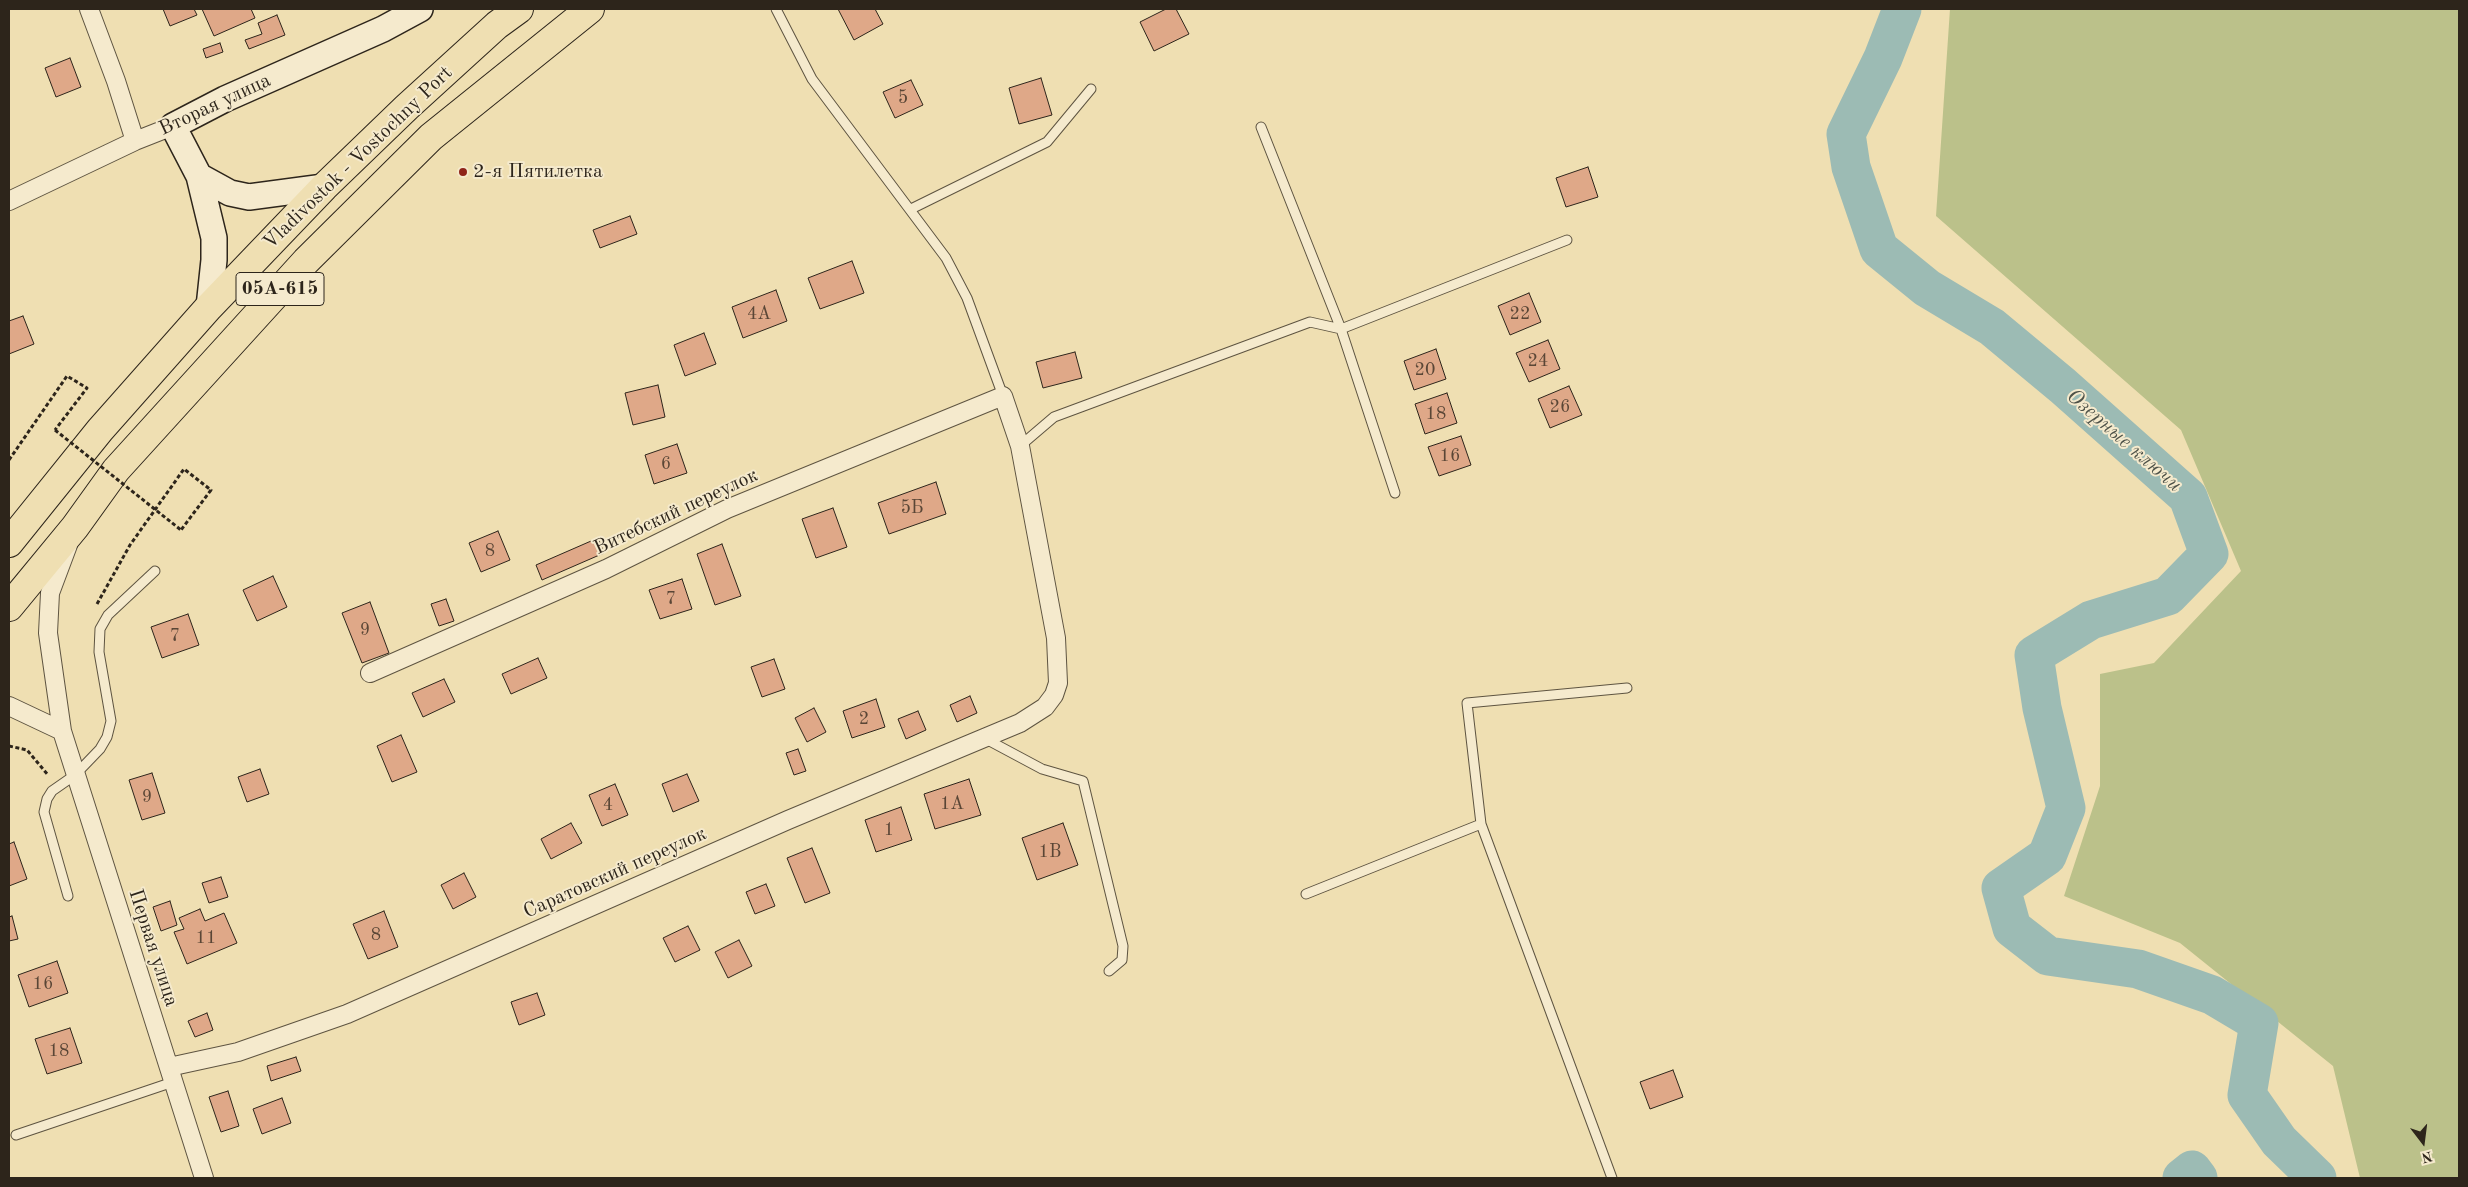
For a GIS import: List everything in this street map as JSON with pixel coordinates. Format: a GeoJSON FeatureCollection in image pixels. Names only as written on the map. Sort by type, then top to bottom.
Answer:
{"type":"FeatureCollection","features":[{"type":"Feature","properties":{"kind":"highway","name":"Vladivostok - Vostochny Port"},"geometry":{"type":"LineString","coordinates":[[9,543],[100,430],[210,307],[324,187],[406,107],[497,25],[519,9]]}},
{"type":"Feature","properties":{"kind":"highway","name":"Vladivostok - Vostochny Port"},"geometry":{"type":"LineString","coordinates":[[9,607],[75,527],[116,470],[306,261],[431,137],[590,9]]}},
{"type":"Feature","properties":{"kind":"main road","name":"Вторая улица"},"geometry":{"type":"LineString","coordinates":[[173,126],[225,99],[383,29],[420,9]]}},
{"type":"Feature","properties":{"kind":"main road"},"geometry":{"type":"LineString","coordinates":[[173,126],[199,176],[214,238],[210,307]]}},
{"type":"Feature","properties":{"kind":"main road"},"geometry":{"type":"LineString","coordinates":[[199,176],[230,193],[249,197],[324,187]]}},
{"type":"Feature","properties":{"kind":"street"},"geometry":{"type":"LineString","coordinates":[[89,9],[116,81],[135,141]]}},
{"type":"Feature","properties":{"kind":"street","name":"Вторая улица"},"geometry":{"type":"LineString","coordinates":[[9,201],[135,141],[173,126]]}},
{"type":"Feature","properties":{"kind":"street"},"geometry":{"type":"LineString","coordinates":[[1003,396],[1020,446]]}},
{"type":"Feature","properties":{"kind":"street","name":"Витебский переулок"},"geometry":{"type":"LineString","coordinates":[[370,673],[606,569],[727,508],[1003,396]]}},
{"type":"Feature","properties":{"kind":"street","name":"Саратовский переулок"},"geometry":{"type":"LineString","coordinates":[[171,1074],[347,1014],[1033,716],[1045,707],[1054,695],[1058,683],[1056,638],[1020,446]]}},
{"type":"Feature","properties":{"kind":"street","name":"Первая улица"},"geometry":{"type":"LineString","coordinates":[[75,527],[50,593],[48,633],[62,731],[204,1178]]}},
{"type":"Feature","properties":{"kind":"street"},"geometry":{"type":"LineString","coordinates":[[9,706],[62,731]]}},
{"type":"Feature","properties":{"kind":"lane"},"geometry":{"type":"LineString","coordinates":[[776,9],[812,79],[876,168],[911,209],[946,258],[967,298],[1003,396]]}},
{"type":"Feature","properties":{"kind":"lane"},"geometry":{"type":"LineString","coordinates":[[911,209],[1047,142],[1091,89]]}},
{"type":"Feature","properties":{"kind":"lane"},"geometry":{"type":"LineString","coordinates":[[1260,127],[1341,329],[1395,493]]}},
{"type":"Feature","properties":{"kind":"lane"},"geometry":{"type":"LineString","coordinates":[[1020,446],[1054,418],[1310,322],[1341,329],[1568,240]]}},
{"type":"Feature","properties":{"kind":"lane"},"geometry":{"type":"LineString","coordinates":[[68,896],[44,812],[47,799],[52,791],[75,775],[100,749],[111,725],[99,652],[100,630],[108,615],[155,571]]}},
{"type":"Feature","properties":{"kind":"lane"},"geometry":{"type":"LineString","coordinates":[[1612,1178],[1481,824],[1467,703],[1627,688]]}},
{"type":"Feature","properties":{"kind":"lane"},"geometry":{"type":"LineString","coordinates":[[982,737],[1042,769],[1083,781],[1123,946],[1122,960],[1109,972]]}},
{"type":"Feature","properties":{"kind":"lane"},"geometry":{"type":"LineString","coordinates":[[1306,894],[1481,824]]}},
{"type":"Feature","properties":{"kind":"lane"},"geometry":{"type":"LineString","coordinates":[[16,1135],[171,1074]]}},
{"type":"Feature","properties":{"kind":"path"},"geometry":{"type":"LineString","coordinates":[[9,460],[67,376],[87,388],[55,430],[181,530],[211,490]]}},
{"type":"Feature","properties":{"kind":"green space"},"geometry":{"type":"Polygon","coordinates":[[[1950,9],[2459,9],[2459,1178],[2360,1178],[2333,1066],[2180,943],[2064,896],[2100,786],[2100,674],[2154,663],[2241,571],[2181,430],[1936,216],[1950,9]]]}},
{"type":"Feature","properties":{"kind":"building"},"geometry":{"type":"Polygon","coordinates":[[[163,9],[194,9],[197,15],[170,26],[163,9]]]}},
{"type":"Feature","properties":{"kind":"building"},"geometry":{"type":"Polygon","coordinates":[[[202,9],[251,9],[255,18],[214,36],[202,9]]]}},
{"type":"Feature","properties":{"kind":"building"},"geometry":{"type":"Polygon","coordinates":[[[838,9],[875,9],[883,24],[854,40],[838,9]]]}},
{"type":"Feature","properties":{"kind":"building"},"geometry":{"type":"Polygon","coordinates":[[[1166,9],[1176,9],[1189,34],[1154,51],[1140,22],[1166,9]]]}},
{"type":"Feature","properties":{"kind":"building"},"geometry":{"type":"Polygon","coordinates":[[[277,15],[285,35],[249,49],[245,40],[262,34],[258,23],[277,15]]]}},
{"type":"Feature","properties":{"kind":"building"},"geometry":{"type":"Polygon","coordinates":[[[220,43],[223,52],[206,58],[203,49],[220,43]]]}},
{"type":"Feature","properties":{"kind":"building"},"geometry":{"type":"Polygon","coordinates":[[[70,58],[81,87],[56,97],[45,68],[70,58]]]}},
{"type":"Feature","properties":{"kind":"building"},"geometry":{"type":"Polygon","coordinates":[[[1041,78],[1052,115],[1019,124],[1009,88],[1041,78]]]}},
{"type":"Feature","properties":{"kind":"building"},"geometry":{"type":"Polygon","coordinates":[[[911,80],[923,105],[895,118],[883,92],[911,80]]]}},
{"type":"Feature","properties":{"kind":"building"},"geometry":{"type":"Polygon","coordinates":[[[1588,167],[1598,197],[1566,207],[1556,178],[1588,167]]]}},
{"type":"Feature","properties":{"kind":"building"},"geometry":{"type":"Polygon","coordinates":[[[630,216],[637,234],[600,248],[593,230],[630,216]]]}},
{"type":"Feature","properties":{"kind":"building"},"geometry":{"type":"Polygon","coordinates":[[[852,261],[864,293],[820,309],[808,278],[852,261]]]}},
{"type":"Feature","properties":{"kind":"building"},"geometry":{"type":"Polygon","coordinates":[[[776,290],[787,321],[743,338],[732,307],[776,290]]]}},
{"type":"Feature","properties":{"kind":"building"},"geometry":{"type":"Polygon","coordinates":[[[1529,293],[1541,322],[1510,335],[1498,306],[1529,293]]]}},
{"type":"Feature","properties":{"kind":"building"},"geometry":{"type":"Polygon","coordinates":[[[23,316],[34,344],[9,354],[9,321],[23,316]]]}},
{"type":"Feature","properties":{"kind":"building"},"geometry":{"type":"Polygon","coordinates":[[[704,333],[716,364],[685,376],[674,345],[704,333]]]}},
{"type":"Feature","properties":{"kind":"building"},"geometry":{"type":"Polygon","coordinates":[[[1548,340],[1560,369],[1529,382],[1516,353],[1548,340]]]}},
{"type":"Feature","properties":{"kind":"building"},"geometry":{"type":"Polygon","coordinates":[[[1436,349],[1446,379],[1414,390],[1404,361],[1436,349]]]}},
{"type":"Feature","properties":{"kind":"building"},"geometry":{"type":"Polygon","coordinates":[[[1075,352],[1082,378],[1043,388],[1036,362],[1075,352]]]}},
{"type":"Feature","properties":{"kind":"building"},"geometry":{"type":"Polygon","coordinates":[[[658,385],[665,417],[633,425],[625,393],[658,385]]]}},
{"type":"Feature","properties":{"kind":"building"},"geometry":{"type":"Polygon","coordinates":[[[1569,386],[1582,415],[1550,428],[1538,399],[1569,386]]]}},
{"type":"Feature","properties":{"kind":"building"},"geometry":{"type":"Polygon","coordinates":[[[1447,393],[1457,423],[1425,434],[1415,404],[1447,393]]]}},
{"type":"Feature","properties":{"kind":"building"},"geometry":{"type":"Polygon","coordinates":[[[1461,436],[1471,465],[1439,476],[1428,447],[1461,436]]]}},
{"type":"Feature","properties":{"kind":"building"},"geometry":{"type":"Polygon","coordinates":[[[677,444],[687,473],[654,484],[645,455],[677,444]]]}},
{"type":"Feature","properties":{"kind":"building"},"geometry":{"type":"Polygon","coordinates":[[[936,482],[946,514],[889,534],[878,503],[936,482]]]}},
{"type":"Feature","properties":{"kind":"building"},"geometry":{"type":"Polygon","coordinates":[[[833,508],[847,547],[816,558],[802,519],[833,508]]]}},
{"type":"Feature","properties":{"kind":"building"},"geometry":{"type":"Polygon","coordinates":[[[498,531],[510,560],[481,572],[469,543],[498,531]]]}},
{"type":"Feature","properties":{"kind":"building"},"geometry":{"type":"Polygon","coordinates":[[[598,538],[604,553],[542,580],[536,565],[598,538]]]}},
{"type":"Feature","properties":{"kind":"building"},"geometry":{"type":"Polygon","coordinates":[[[722,544],[741,596],[715,605],[697,554],[722,544]]]}},
{"type":"Feature","properties":{"kind":"building"},"geometry":{"type":"Polygon","coordinates":[[[273,576],[287,607],[257,621],[243,590],[273,576]]]}},
{"type":"Feature","properties":{"kind":"building"},"geometry":{"type":"Polygon","coordinates":[[[682,579],[692,609],[660,619],[649,590],[682,579]]]}},
{"type":"Feature","properties":{"kind":"building"},"geometry":{"type":"Polygon","coordinates":[[[446,599],[454,621],[439,626],[431,604],[446,599]]]}},
{"type":"Feature","properties":{"kind":"building"},"geometry":{"type":"Polygon","coordinates":[[[370,602],[389,653],[362,663],[342,613],[370,602]]]}},
{"type":"Feature","properties":{"kind":"building"},"geometry":{"type":"Polygon","coordinates":[[[188,614],[199,645],[162,658],[151,627],[188,614]]]}},
{"type":"Feature","properties":{"kind":"building"},"geometry":{"type":"Polygon","coordinates":[[[538,658],[547,678],[511,694],[502,674],[538,658]]]}},
{"type":"Feature","properties":{"kind":"building"},"geometry":{"type":"Polygon","coordinates":[[[774,659],[785,689],[762,697],[751,667],[774,659]]]}},
{"type":"Feature","properties":{"kind":"building"},"geometry":{"type":"Polygon","coordinates":[[[444,679],[455,702],[423,717],[412,693],[444,679]]]}},
{"type":"Feature","properties":{"kind":"building"},"geometry":{"type":"Polygon","coordinates":[[[970,696],[977,713],[957,722],[950,705],[970,696]]]}},
{"type":"Feature","properties":{"kind":"building"},"geometry":{"type":"Polygon","coordinates":[[[876,699],[885,727],[852,738],[843,711],[876,699]]]}},
{"type":"Feature","properties":{"kind":"building"},"geometry":{"type":"Polygon","coordinates":[[[814,708],[826,732],[807,742],[795,718],[814,708]]]}},
{"type":"Feature","properties":{"kind":"building"},"geometry":{"type":"Polygon","coordinates":[[[918,711],[926,730],[906,739],[898,719],[918,711]]]}},
{"type":"Feature","properties":{"kind":"building"},"geometry":{"type":"Polygon","coordinates":[[[401,735],[417,772],[392,782],[377,746],[401,735]]]}},
{"type":"Feature","properties":{"kind":"building"},"geometry":{"type":"Polygon","coordinates":[[[798,749],[806,771],[794,775],[786,753],[798,749]]]}},
{"type":"Feature","properties":{"kind":"building"},"geometry":{"type":"Polygon","coordinates":[[[260,769],[269,794],[247,802],[238,777],[260,769]]]}},
{"type":"Feature","properties":{"kind":"building"},"geometry":{"type":"Polygon","coordinates":[[[152,773],[165,813],[142,820],[129,780],[152,773]]]}},
{"type":"Feature","properties":{"kind":"building"},"geometry":{"type":"Polygon","coordinates":[[[687,774],[699,801],[673,812],[662,784],[687,774]]]}},
{"type":"Feature","properties":{"kind":"building"},"geometry":{"type":"Polygon","coordinates":[[[969,779],[981,815],[935,829],[924,794],[969,779]]]}},
{"type":"Feature","properties":{"kind":"building"},"geometry":{"type":"Polygon","coordinates":[[[615,784],[628,815],[602,826],[589,795],[615,784]]]}},
{"type":"Feature","properties":{"kind":"building"},"geometry":{"type":"Polygon","coordinates":[[[901,807],[912,840],[876,852],[865,820],[901,807]]]}},
{"type":"Feature","properties":{"kind":"building"},"geometry":{"type":"Polygon","coordinates":[[[571,823],[582,843],[551,859],[541,839],[571,823]]]}},
{"type":"Feature","properties":{"kind":"building"},"geometry":{"type":"Polygon","coordinates":[[[1063,823],[1078,865],[1037,880],[1022,838],[1063,823]]]}},
{"type":"Feature","properties":{"kind":"building"},"geometry":{"type":"Polygon","coordinates":[[[14,842],[27,879],[9,886],[9,844],[14,842]]]}},
{"type":"Feature","properties":{"kind":"building"},"geometry":{"type":"Polygon","coordinates":[[[812,848],[830,893],[805,903],[787,858],[812,848]]]}},
{"type":"Feature","properties":{"kind":"building"},"geometry":{"type":"Polygon","coordinates":[[[464,873],[476,897],[453,909],[441,885],[464,873]]]}},
{"type":"Feature","properties":{"kind":"building"},"geometry":{"type":"Polygon","coordinates":[[[221,877],[228,897],[209,903],[202,883],[221,877]]]}},
{"type":"Feature","properties":{"kind":"building"},"geometry":{"type":"Polygon","coordinates":[[[766,884],[775,906],[755,914],[746,892],[766,884]]]}},
{"type":"Feature","properties":{"kind":"building"},"geometry":{"type":"Polygon","coordinates":[[[170,901],[177,925],[161,931],[153,907],[170,901]]]}},
{"type":"Feature","properties":{"kind":"building"},"geometry":{"type":"Polygon","coordinates":[[[200,909],[205,921],[224,913],[237,943],[187,964],[174,932],[184,929],[179,918],[200,909]]]}},
{"type":"Feature","properties":{"kind":"building"},"geometry":{"type":"Polygon","coordinates":[[[384,911],[398,947],[368,959],[353,924],[384,911]]]}},
{"type":"Feature","properties":{"kind":"building"},"geometry":{"type":"Polygon","coordinates":[[[12,916],[18,939],[9,941],[9,917],[12,916]]]}},
{"type":"Feature","properties":{"kind":"building"},"geometry":{"type":"Polygon","coordinates":[[[688,926],[700,950],[675,962],[663,938],[688,926]]]}},
{"type":"Feature","properties":{"kind":"building"},"geometry":{"type":"Polygon","coordinates":[[[739,940],[752,966],[728,978],[715,952],[739,940]]]}},
{"type":"Feature","properties":{"kind":"building"},"geometry":{"type":"Polygon","coordinates":[[[57,961],[68,993],[29,1007],[18,975],[57,961]]]}},
{"type":"Feature","properties":{"kind":"building"},"geometry":{"type":"Polygon","coordinates":[[[537,993],[545,1015],[519,1025],[511,1002],[537,993]]]}},
{"type":"Feature","properties":{"kind":"building"},"geometry":{"type":"Polygon","coordinates":[[[207,1013],[213,1030],[195,1037],[188,1021],[207,1013]]]}},
{"type":"Feature","properties":{"kind":"building"},"geometry":{"type":"Polygon","coordinates":[[[70,1028],[82,1063],[47,1074],[35,1039],[70,1028]]]}},
{"type":"Feature","properties":{"kind":"building"},"geometry":{"type":"Polygon","coordinates":[[[296,1057],[301,1071],[271,1081],[267,1066],[296,1057]]]}},
{"type":"Feature","properties":{"kind":"building"},"geometry":{"type":"Polygon","coordinates":[[[1673,1070],[1683,1097],[1650,1109],[1640,1082],[1673,1070]]]}},
{"type":"Feature","properties":{"kind":"building"},"geometry":{"type":"Polygon","coordinates":[[[228,1091],[239,1126],[221,1132],[209,1097],[228,1091]]]}},
{"type":"Feature","properties":{"kind":"building"},"geometry":{"type":"Polygon","coordinates":[[[282,1098],[291,1123],[262,1134],[253,1109],[282,1098]]]}},
{"type":"Feature","properties":{"kind":"waterway","name":"Озерные ключи"},"geometry":{"type":"LineString","coordinates":[[1902,9],[1883,58],[1846,134],[1851,167],[1879,249],[1927,288],[1992,327],[2063,386],[2188,497],[2209,554],[2168,596],[2091,620],[2034,655],[2042,708],[2066,808],[2047,856],[2001,888],[2012,928],[2048,956],[2138,969],[2212,995],[2259,1023],[2247,1095],[2279,1141],[2317,1178]]}},
{"type":"Feature","properties":{"kind":"waterway","name":"Озерные ключи"},"geometry":{"type":"LineString","coordinates":[[2182,1178],[2192,1170],[2198,1178]]}},
{"type":"Feature","properties":{"kind":"place","name":"2-я Пятилетка"},"geometry":{"type":"Point","coordinates":[463,172]}}]}
